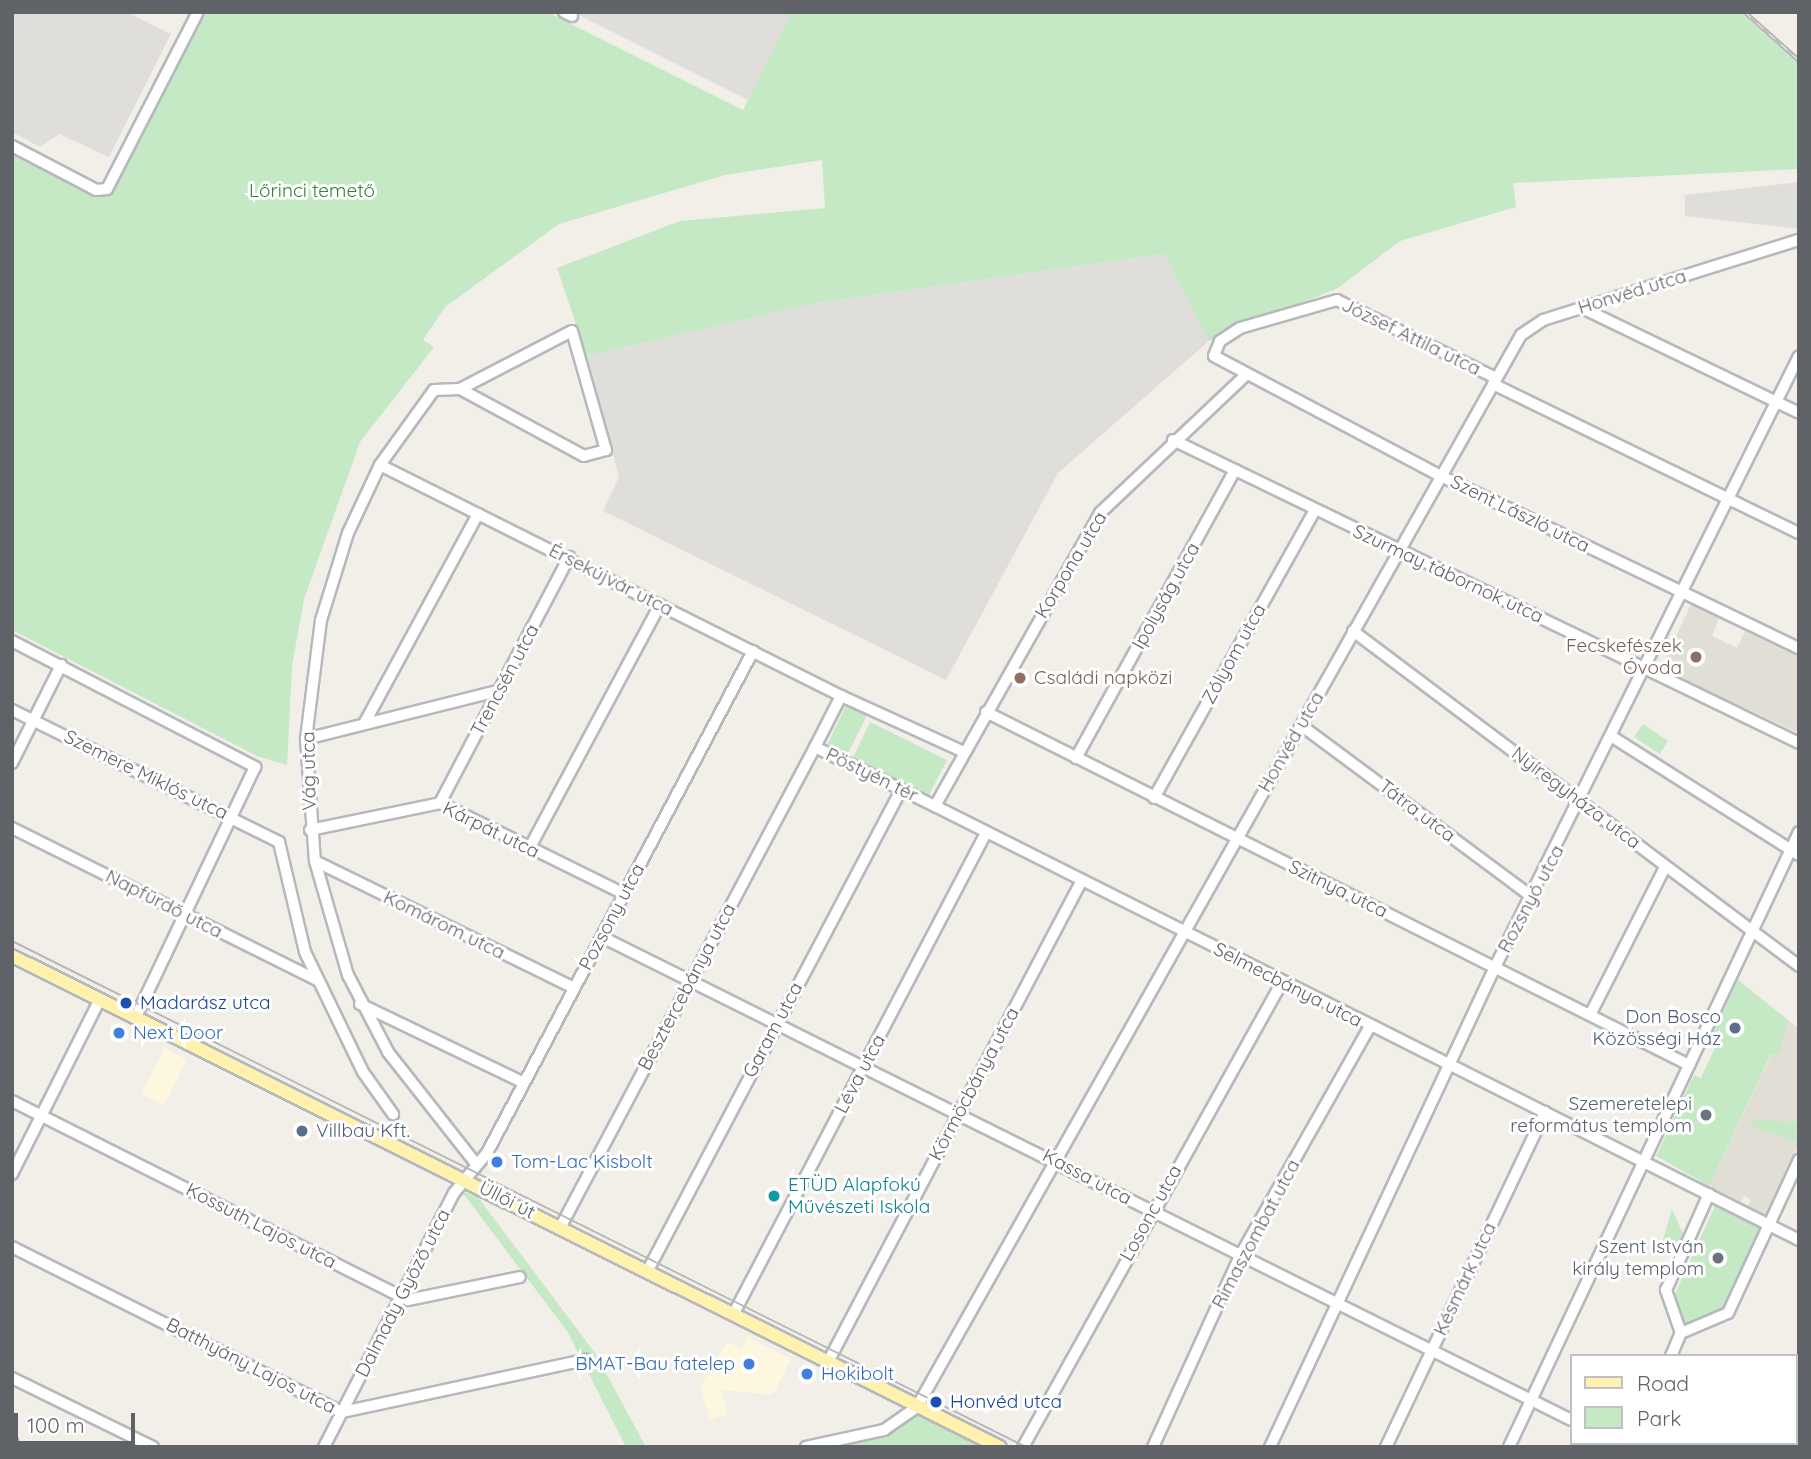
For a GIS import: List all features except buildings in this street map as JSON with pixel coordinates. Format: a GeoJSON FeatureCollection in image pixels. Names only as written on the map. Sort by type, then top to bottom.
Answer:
{"type":"FeatureCollection","features":[{"type":"Feature","properties":{"kind":"main road","name":"Üllői út"},"geometry":{"type":"LineString","coordinates":[[12,956],[1000,1447]]}},
{"type":"Feature","properties":{"kind":"street"},"geometry":{"type":"LineString","coordinates":[[12,146],[96,190],[110,186],[198,12]]}},
{"type":"Feature","properties":{"kind":"street","name":"Honvéd utca"},"geometry":{"type":"LineString","coordinates":[[917,1407],[1053,1158],[1302,726],[1494,381],[1532,325],[1799,240]]}},
{"type":"Feature","properties":{"kind":"street","name":"József Attila utca"},"geometry":{"type":"LineString","coordinates":[[1244,377],[1218,363],[1220,341],[1240,328],[1329,300],[1799,533]]}},
{"type":"Feature","properties":{"kind":"street"},"geometry":{"type":"LineString","coordinates":[[1582,308],[1799,413]]}},
{"type":"Feature","properties":{"kind":"street"},"geometry":{"type":"LineString","coordinates":[[572,331],[606,450],[584,456],[460,389],[572,331]]}},
{"type":"Feature","properties":{"kind":"street","name":"Rozsnyó utca"},"geometry":{"type":"LineString","coordinates":[[1270,1447],[1495,967],[1614,738],[1799,356]]}},
{"type":"Feature","properties":{"kind":"street","name":"Korpona utca"},"geometry":{"type":"LineString","coordinates":[[964,752],[1091,525],[1173,440],[1244,377]]}},
{"type":"Feature","properties":{"kind":"street","name":"Szent László utca"},"geometry":{"type":"LineString","coordinates":[[1244,377],[1441,476],[1799,648]]}},
{"type":"Feature","properties":{"kind":"street","name":"Vág utca"},"geometry":{"type":"LineString","coordinates":[[460,389],[434,390],[380,465],[332,577],[310,677],[306,739],[310,830],[315,861],[360,1004],[388,1052],[476,1164]]}},
{"type":"Feature","properties":{"kind":"street","name":"Szurmay tábornok utca"},"geometry":{"type":"LineString","coordinates":[[1173,440],[1799,743]]}},
{"type":"Feature","properties":{"kind":"street","name":"Érsekújvár utca"},"geometry":{"type":"LineString","coordinates":[[380,465],[569,557],[841,696]]}},
{"type":"Feature","properties":{"kind":"street","name":"Ipolyság utca"},"geometry":{"type":"LineString","coordinates":[[1076,758],[1235,471]]}},
{"type":"Feature","properties":{"kind":"street","name":"Zólyom utca"},"geometry":{"type":"LineString","coordinates":[[1154,798],[1315,510]]}},
{"type":"Feature","properties":{"kind":"street"},"geometry":{"type":"LineString","coordinates":[[364,724],[478,514]]}},
{"type":"Feature","properties":{"kind":"street","name":"Trencsén utca"},"geometry":{"type":"LineString","coordinates":[[440,803],[569,557]]}},
{"type":"Feature","properties":{"kind":"street"},"geometry":{"type":"LineString","coordinates":[[529,849],[660,605]]}},
{"type":"Feature","properties":{"kind":"street","name":"Nyíregyháza utca"},"geometry":{"type":"LineString","coordinates":[[1353,631],[1799,966]]}},
{"type":"Feature","properties":{"kind":"street"},"geometry":{"type":"LineString","coordinates":[[12,641],[255,768],[234,819],[136,1017]]}},
{"type":"Feature","properties":{"kind":"street","name":"Pozsony utca"},"geometry":{"type":"LineString","coordinates":[[465,1179],[476,1164],[602,937],[753,651]]}},
{"type":"Feature","properties":{"kind":"street"},"geometry":{"type":"LineString","coordinates":[[12,763],[61,665]]}},
{"type":"Feature","properties":{"kind":"street"},"geometry":{"type":"LineString","coordinates":[[306,739],[501,690]]}},
{"type":"Feature","properties":{"kind":"street"},"geometry":{"type":"LineString","coordinates":[[841,696],[964,752]]}},
{"type":"Feature","properties":{"kind":"street","name":"Pöstyén tér"},"geometry":{"type":"LineString","coordinates":[[841,696],[815,747],[935,806],[964,752]]}},
{"type":"Feature","properties":{"kind":"street","name":"Szemere Miklós utca"},"geometry":{"type":"LineString","coordinates":[[12,710],[279,842],[317,979]]}},
{"type":"Feature","properties":{"kind":"street","name":"Szitnya utca"},"geometry":{"type":"LineString","coordinates":[[986,712],[1689,1065]]}},
{"type":"Feature","properties":{"kind":"street","name":"Tátra utca"},"geometry":{"type":"LineString","coordinates":[[1302,726],[1532,897]]}},
{"type":"Feature","properties":{"kind":"street"},"geometry":{"type":"LineString","coordinates":[[1614,738],[1794,853]]}},
{"type":"Feature","properties":{"kind":"street","name":"Besztercebánya utca"},"geometry":{"type":"LineString","coordinates":[[560,1228],[815,747]]}},
{"type":"Feature","properties":{"kind":"street","name":"Garam utca"},"geometry":{"type":"LineString","coordinates":[[648,1272],[776,1022],[901,790]]}},
{"type":"Feature","properties":{"kind":"street","name":"Kárpát utca"},"geometry":{"type":"LineString","coordinates":[[310,830],[440,803],[624,894]]}},
{"type":"Feature","properties":{"kind":"street","name":"Selmecbánya utca"},"geometry":{"type":"LineString","coordinates":[[935,806],[1799,1240]]}},
{"type":"Feature","properties":{"kind":"street","name":"Napfürdő utca"},"geometry":{"type":"LineString","coordinates":[[12,828],[317,979]]}},
{"type":"Feature","properties":{"kind":"street"},"geometry":{"type":"LineString","coordinates":[[1509,1447],[1752,932],[1794,853],[1799,832]]}},
{"type":"Feature","properties":{"kind":"street","name":"Léva utca"},"geometry":{"type":"LineString","coordinates":[[733,1314],[986,833]]}},
{"type":"Feature","properties":{"kind":"street","name":"Komárom utca"},"geometry":{"type":"LineString","coordinates":[[315,861],[574,988]]}},
{"type":"Feature","properties":{"kind":"street"},"geometry":{"type":"LineString","coordinates":[[1590,1015],[1665,867]]}},
{"type":"Feature","properties":{"kind":"street","name":"Körmöcbánya utca"},"geometry":{"type":"LineString","coordinates":[[828,1362],[1082,880]]}},
{"type":"Feature","properties":{"kind":"street","name":"Kassa utca"},"geometry":{"type":"LineString","coordinates":[[602,937],[1053,1158],[1152,1212],[1570,1419]]}},
{"type":"Feature","properties":{"kind":"street"},"geometry":{"type":"LineString","coordinates":[[317,979],[363,1072],[393,1114]]}},
{"type":"Feature","properties":{"kind":"street","name":"Losonc utca"},"geometry":{"type":"LineString","coordinates":[[1023,1447],[1282,982]]}},
{"type":"Feature","properties":{"kind":"street"},"geometry":{"type":"LineString","coordinates":[[12,1174],[100,999]]}},
{"type":"Feature","properties":{"kind":"street"},"geometry":{"type":"LineString","coordinates":[[360,1004],[522,1082]]}},
{"type":"Feature","properties":{"kind":"street","name":"Rimaszombat utca"},"geometry":{"type":"LineString","coordinates":[[1153,1447],[1240,1256],[1370,1026]]}},
{"type":"Feature","properties":{"kind":"street","name":"Kossuth Lajos utca"},"geometry":{"type":"LineString","coordinates":[[12,1101],[400,1297]]}},
{"type":"Feature","properties":{"kind":"street","name":"Késmárk utca"},"geometry":{"type":"LineString","coordinates":[[1386,1447],[1545,1112]]}},
{"type":"Feature","properties":{"kind":"street"},"geometry":{"type":"LineString","coordinates":[[1681,1333],[1728,1313],[1799,1160]]}},
{"type":"Feature","properties":{"kind":"street","name":"Dalmady Győző utca"},"geometry":{"type":"LineString","coordinates":[[324,1447],[400,1297],[465,1179]]}},
{"type":"Feature","properties":{"kind":"street"},"geometry":{"type":"LineString","coordinates":[[1672,1354],[1681,1333],[1666,1290],[1709,1194]]}},
{"type":"Feature","properties":{"kind":"street","name":"Batthyány Lajos utca"},"geometry":{"type":"LineString","coordinates":[[12,1247],[342,1412],[585,1360]]}},
{"type":"Feature","properties":{"kind":"street"},"geometry":{"type":"LineString","coordinates":[[400,1297],[520,1278]]}},
{"type":"Feature","properties":{"kind":"street"},"geometry":{"type":"LineString","coordinates":[[12,1378],[142,1444],[153,1447]]}},
{"type":"Feature","properties":{"kind":"street"},"geometry":{"type":"LineString","coordinates":[[806,1447],[884,1430],[917,1407]]}},
{"type":"Feature","properties":{"kind":"street"},"geometry":{"type":"LineString","coordinates":[[12,1441],[14,1447]]}},
{"type":"Feature","properties":{"kind":"shaded area"},"geometry":{"type":"Polygon","coordinates":[[[12,12],[127,12],[171,34],[109,157],[59,134],[40,147],[12,132],[12,12]]]}},
{"type":"Feature","properties":{"kind":"shaded area"},"geometry":{"type":"Polygon","coordinates":[[[573,12],[792,12],[748,100],[573,12]]]}},
{"type":"Feature","properties":{"kind":"shaded area"},"geometry":{"type":"Polygon","coordinates":[[[1799,182],[1799,229],[1685,216],[1685,195],[1799,182]]]}},
{"type":"Feature","properties":{"kind":"shaded area"},"geometry":{"type":"Polygon","coordinates":[[[1164,254],[1209,341],[1058,473],[946,680],[603,511],[619,477],[587,356],[816,303],[1164,254]]]}},
{"type":"Feature","properties":{"kind":"shaded area"},"geometry":{"type":"Polygon","coordinates":[[[1691,604],[1719,618],[1712,636],[1737,648],[1745,631],[1799,657],[1799,733],[1661,669],[1691,604]]]}},
{"type":"Feature","properties":{"kind":"shaded area"},"geometry":{"type":"Polygon","coordinates":[[[1788,1020],[1799,1029],[1799,1144],[1767,1216],[1748,1206],[1751,1200],[1744,1196],[1741,1202],[1709,1186],[1788,1020]]]}},
{"type":"Feature","properties":{"kind":"shaded area"},"geometry":{"type":"Polygon","coordinates":[[[165,1048],[187,1060],[164,1105],[141,1094],[165,1048]]]}},
{"type":"Feature","properties":{"kind":"shaded area"},"geometry":{"type":"Polygon","coordinates":[[[747,1337],[791,1359],[773,1395],[722,1390],[727,1414],[710,1420],[700,1387],[727,1342],[742,1349],[747,1337]]]}},
{"type":"Feature","properties":{"kind":"green space","name":"Lőrinci temető"},"geometry":{"type":"Polygon","coordinates":[[[207,12],[547,12],[743,110],[792,12],[1740,12],[1799,64],[1799,169],[1513,183],[1516,207],[1400,241],[1338,288],[1209,341],[1164,254],[816,303],[587,356],[557,268],[680,221],[825,208],[822,160],[725,175],[559,224],[445,307],[423,340],[434,347],[360,442],[304,599],[292,666],[287,765],[257,756],[12,630],[12,155],[95,194],[111,191],[207,12]]]}},
{"type":"Feature","properties":{"kind":"green space"},"geometry":{"type":"Polygon","coordinates":[[[846,705],[867,715],[847,755],[827,745],[846,705]]]}},
{"type":"Feature","properties":{"kind":"green space"},"geometry":{"type":"Polygon","coordinates":[[[870,722],[947,760],[929,795],[853,758],[870,722]]]}},
{"type":"Feature","properties":{"kind":"green space"},"geometry":{"type":"Polygon","coordinates":[[[1643,724],[1668,741],[1660,754],[1634,737],[1643,724]]]}},
{"type":"Feature","properties":{"kind":"green space"},"geometry":{"type":"Polygon","coordinates":[[[1738,980],[1788,1020],[1779,1054],[1771,1054],[1709,1186],[1656,1156],[1694,1075],[1701,1078],[1720,1037],[1713,1033],[1738,980]]]}},
{"type":"Feature","properties":{"kind":"green space"},"geometry":{"type":"Polygon","coordinates":[[[1760,1120],[1797,1123],[1796,1141],[1747,1125],[1760,1120]]]}},
{"type":"Feature","properties":{"kind":"green space"},"geometry":{"type":"Polygon","coordinates":[[[462,1192],[477,1196],[595,1353],[646,1447],[626,1447],[567,1331],[462,1192]]]}},
{"type":"Feature","properties":{"kind":"green space"},"geometry":{"type":"Polygon","coordinates":[[[1715,1206],[1761,1229],[1751,1248],[1755,1253],[1718,1314],[1685,1325],[1675,1294],[1715,1206]]]}},
{"type":"Feature","properties":{"kind":"green space"},"geometry":{"type":"Polygon","coordinates":[[[1672,1209],[1684,1236],[1681,1247],[1663,1240],[1672,1209]]]}},
{"type":"Feature","properties":{"kind":"green space"},"geometry":{"type":"Polygon","coordinates":[[[910,1409],[986,1447],[807,1447],[879,1428],[910,1409]]]}},
{"type":"Feature","properties":{"kind":"tram line"},"geometry":{"type":"LineString","coordinates":[[12,941],[1026,1447]]}},
{"type":"Feature","properties":{"kind":"railway"},"geometry":{"type":"LineString","coordinates":[[1745,12],[1799,60]]}},
{"type":"Feature","properties":{"kind":"place","name":"Fecskefészek Óvoda"},"geometry":{"type":"Point","coordinates":[1696,657]}},
{"type":"Feature","properties":{"kind":"place","name":"Családi napközi"},"geometry":{"type":"Point","coordinates":[1020,678]}},
{"type":"Feature","properties":{"kind":"place","name":"Madarász utca"},"geometry":{"type":"Point","coordinates":[126,1003]}},
{"type":"Feature","properties":{"kind":"place","name":"Don Bosco Közösségi Ház"},"geometry":{"type":"Point","coordinates":[1735,1028]}},
{"type":"Feature","properties":{"kind":"place","name":"Next Door"},"geometry":{"type":"Point","coordinates":[119,1033]}},
{"type":"Feature","properties":{"kind":"place","name":"Szemeretelepi református templom"},"geometry":{"type":"Point","coordinates":[1706,1115]}},
{"type":"Feature","properties":{"kind":"place","name":"Villbau Kft."},"geometry":{"type":"Point","coordinates":[302,1131]}},
{"type":"Feature","properties":{"kind":"place","name":"Tom-Lac Kisbolt"},"geometry":{"type":"Point","coordinates":[497,1162]}},
{"type":"Feature","properties":{"kind":"place","name":"ETÜD Alapfokú Művészeti Iskola"},"geometry":{"type":"Point","coordinates":[774,1196]}},
{"type":"Feature","properties":{"kind":"place","name":"Szent István király templom"},"geometry":{"type":"Point","coordinates":[1718,1258]}},
{"type":"Feature","properties":{"kind":"place","name":"BMAT-Bau fatelep"},"geometry":{"type":"Point","coordinates":[749,1364]}},
{"type":"Feature","properties":{"kind":"place","name":"Hokibolt"},"geometry":{"type":"Point","coordinates":[807,1374]}},
{"type":"Feature","properties":{"kind":"place","name":"Honvéd utca"},"geometry":{"type":"Point","coordinates":[936,1402]}}]}
